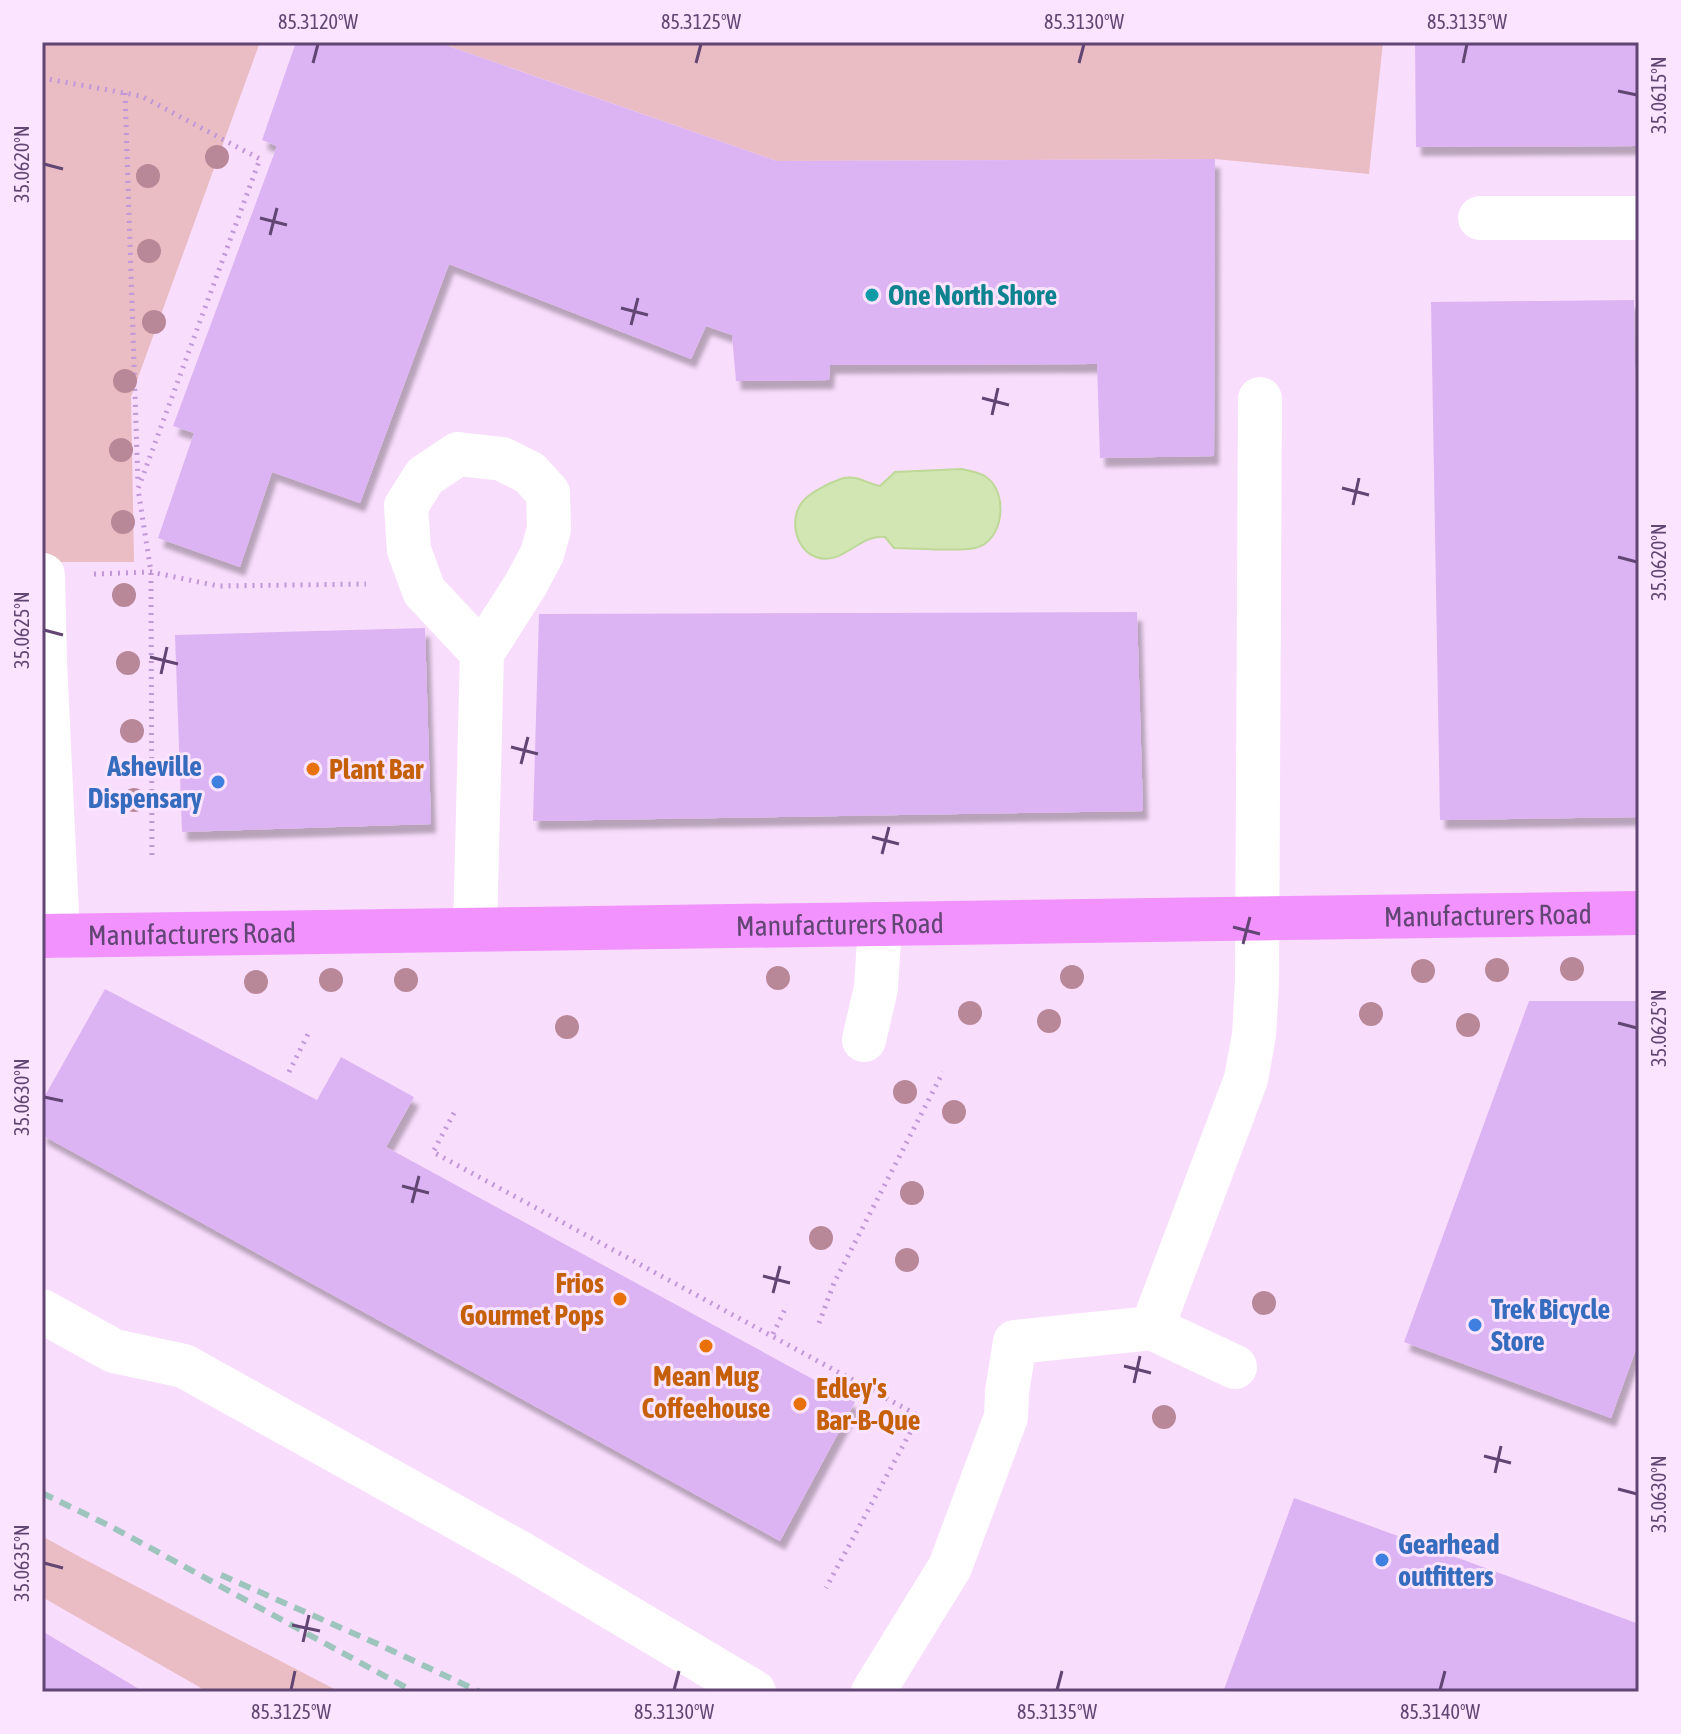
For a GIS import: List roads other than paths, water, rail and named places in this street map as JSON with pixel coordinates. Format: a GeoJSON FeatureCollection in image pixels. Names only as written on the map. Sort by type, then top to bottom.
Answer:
{"type":"FeatureCollection","features":[{"type":"Feature","properties":{"kind":"main road","name":"Manufacturers Road"},"geometry":{"type":"LineString","coordinates":[[50,936],[1639,913]]}},
{"type":"Feature","properties":{"kind":"lane"},"geometry":{"type":"LineString","coordinates":[[1480,218],[1639,218]]}},
{"type":"Feature","properties":{"kind":"lane"},"geometry":{"type":"LineString","coordinates":[[1152,1328],[1246,1079],[1255,1022],[1260,399]]}},
{"type":"Feature","properties":{"kind":"lane"},"geometry":{"type":"LineString","coordinates":[[475,930],[482,653],[542,554],[549,529],[548,493],[530,473],[502,459],[458,454],[425,476],[406,506],[409,550],[424,591],[482,653]]}},
{"type":"Feature","properties":{"kind":"lane"},"geometry":{"type":"LineString","coordinates":[[50,936],[43,662],[64,575]]}},
{"type":"Feature","properties":{"kind":"lane"},"geometry":{"type":"LineString","coordinates":[[864,1040],[876,988],[880,924]]}},
{"type":"Feature","properties":{"kind":"lane"},"geometry":{"type":"LineString","coordinates":[[42,1311],[114,1351],[184,1366],[520,1553],[754,1692]]}},
{"type":"Feature","properties":{"kind":"lane"},"geometry":{"type":"LineString","coordinates":[[873,1692],[950,1567],[1006,1417],[1015,1342],[1152,1328],[1235,1367]]}},
{"type":"Feature","properties":{"kind":"railway"},"geometry":{"type":"LineString","coordinates":[[42,1493],[112,1527],[414,1692]]}},
{"type":"Feature","properties":{"kind":"railway"},"geometry":{"type":"LineString","coordinates":[[221,1575],[480,1692]]}},
{"type":"Feature","properties":{"kind":"place","name":"One North Shore"},"geometry":{"type":"Point","coordinates":[872,295]}},
{"type":"Feature","properties":{"kind":"place","name":"Plant Bar"},"geometry":{"type":"Point","coordinates":[313,769]}},
{"type":"Feature","properties":{"kind":"place","name":"Asheville Dispensary"},"geometry":{"type":"Point","coordinates":[218,782]}},
{"type":"Feature","properties":{"kind":"place","name":"Frios Gourmet Pops"},"geometry":{"type":"Point","coordinates":[620,1299]}},
{"type":"Feature","properties":{"kind":"place","name":"Trek Bicycle Store"},"geometry":{"type":"Point","coordinates":[1475,1325]}},
{"type":"Feature","properties":{"kind":"place","name":"Mean Mug Coffeehouse"},"geometry":{"type":"Point","coordinates":[706,1346]}},
{"type":"Feature","properties":{"kind":"place","name":"Edley's Bar-B-Que"},"geometry":{"type":"Point","coordinates":[800,1404]}},
{"type":"Feature","properties":{"kind":"place","name":"Gearhead outfitters"},"geometry":{"type":"Point","coordinates":[1382,1560]}}]}
